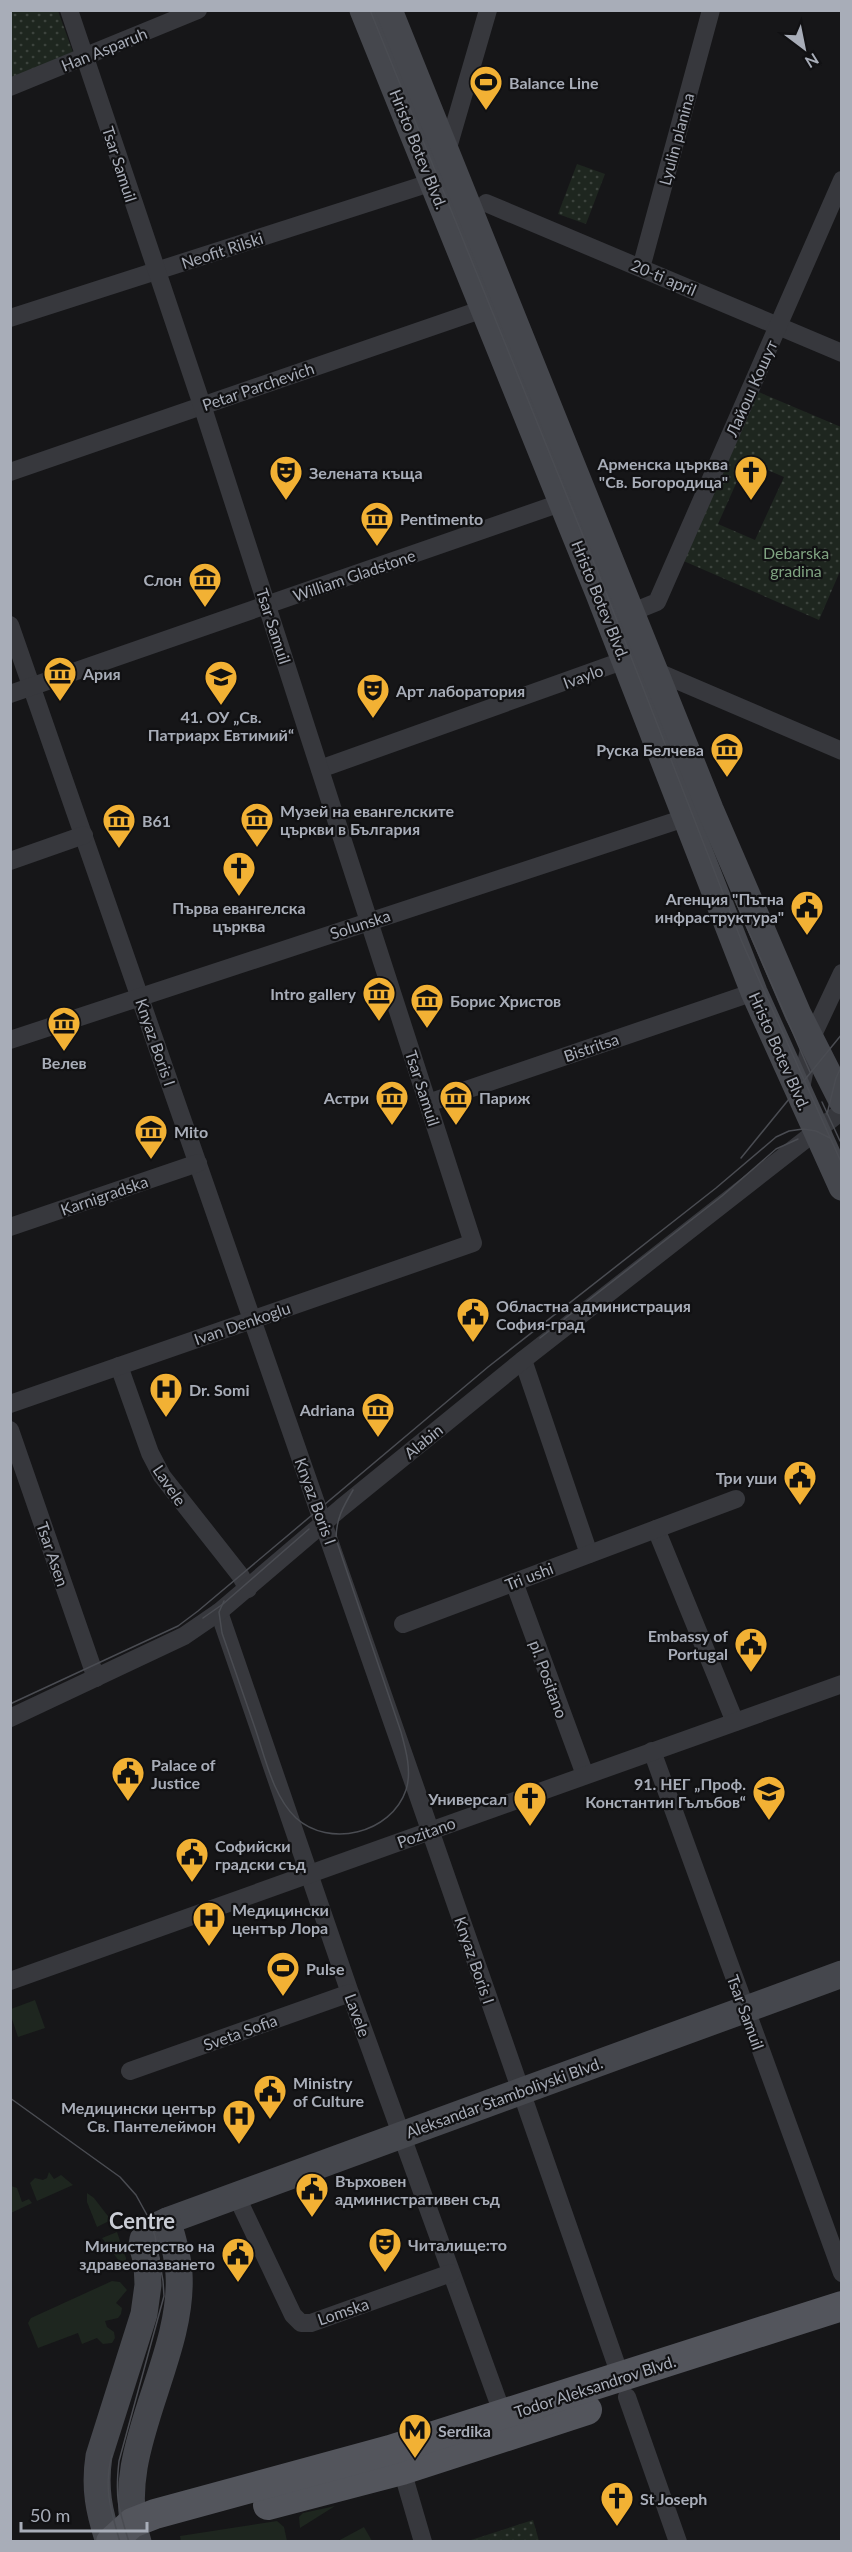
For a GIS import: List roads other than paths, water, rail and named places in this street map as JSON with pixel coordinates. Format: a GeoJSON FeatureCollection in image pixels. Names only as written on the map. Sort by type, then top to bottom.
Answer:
{"type":"FeatureCollection","features":[{"type":"Feature","properties":{"kind":"main road","name":"Hristo Botev Blvd."},"geometry":{"type":"LineString","coordinates":[[363,10],[495,305],[572,499],[625,660],[698,813],[842,1101]]}},
{"type":"Feature","properties":{"kind":"main road","name":"Hristo Botev Blvd."},"geometry":{"type":"LineString","coordinates":[[389,10],[436,169]]}},
{"type":"Feature","properties":{"kind":"main road","name":"Hristo Botev Blvd."},"geometry":{"type":"LineString","coordinates":[[572,499],[630,613],[653,670],[754,992],[842,1187]]}},
{"type":"Feature","properties":{"kind":"main road","name":"Aleksandar Stamboliyski Blvd."},"geometry":{"type":"LineString","coordinates":[[158,2226],[236,2195],[842,1974]]}},
{"type":"Feature","properties":{"kind":"main road"},"geometry":{"type":"LineString","coordinates":[[158,2226],[172,2237],[179,2272],[177,2307],[136,2463],[125,2538],[97,2503],[96,2472],[144,2314],[148,2274],[142,2245],[146,2233],[158,2226]]}},
{"type":"Feature","properties":{"kind":"main road","name":"Todor Aleksandrov Blvd."},"geometry":{"type":"LineString","coordinates":[[125,2538],[402,2470],[842,2306]]}},
{"type":"Feature","properties":{"kind":"main road","name":"Todor Aleksandrov Blvd."},"geometry":{"type":"LineString","coordinates":[[125,2538],[155,2514],[321,2470],[503,2415],[624,2387],[842,2327]]}},
{"type":"Feature","properties":{"kind":"street","name":"Tsar Samuil"},"geometry":{"type":"LineString","coordinates":[[69,10],[202,405],[473,1243]]}},
{"type":"Feature","properties":{"kind":"street","name":"Han Asparuh"},"geometry":{"type":"LineString","coordinates":[[10,87],[198,10]]}},
{"type":"Feature","properties":{"kind":"street"},"geometry":{"type":"LineString","coordinates":[[436,169],[488,10]]}},
{"type":"Feature","properties":{"kind":"street","name":"Lyulin planina"},"geometry":{"type":"LineString","coordinates":[[641,268],[711,10]]}},
{"type":"Feature","properties":{"kind":"street","name":"Neofit Rilski"},"geometry":{"type":"LineString","coordinates":[[10,318],[156,272],[436,169]]}},
{"type":"Feature","properties":{"kind":"street","name":"Лайош Кошут"},"geometry":{"type":"LineString","coordinates":[[630,613],[657,602],[842,180]]}},
{"type":"Feature","properties":{"kind":"street","name":"20-ti april"},"geometry":{"type":"LineString","coordinates":[[486,203],[842,353]]}},
{"type":"Feature","properties":{"kind":"street","name":"Petar Parchevich"},"geometry":{"type":"LineString","coordinates":[[10,472],[495,305]]}},
{"type":"Feature","properties":{"kind":"street","name":"William Gladstone"},"geometry":{"type":"LineString","coordinates":[[10,694],[572,499]]}},
{"type":"Feature","properties":{"kind":"street","name":"Knyaz Boris I"},"geometry":{"type":"LineString","coordinates":[[10,625],[678,2541]]}},
{"type":"Feature","properties":{"kind":"street","name":"Ivaylo"},"geometry":{"type":"LineString","coordinates":[[320,769],[625,660],[842,751]]}},
{"type":"Feature","properties":{"kind":"street","name":"Solunska"},"geometry":{"type":"LineString","coordinates":[[10,1040],[698,813]]}},
{"type":"Feature","properties":{"kind":"street"},"geometry":{"type":"LineString","coordinates":[[10,861],[84,836]]}},
{"type":"Feature","properties":{"kind":"street"},"geometry":{"type":"LineString","coordinates":[[800,1095],[811,1039],[842,973]]}},
{"type":"Feature","properties":{"kind":"street","name":"Bistritsa"},"geometry":{"type":"LineString","coordinates":[[428,1103],[754,992]]}},
{"type":"Feature","properties":{"kind":"street"},"geometry":{"type":"LineString","coordinates":[[798,1014],[810,1016],[826,1008]]}},
{"type":"Feature","properties":{"kind":"street","name":"Alabin"},"geometry":{"type":"LineString","coordinates":[[10,1718],[184,1636],[219,1612],[523,1360],[842,1111]]}},
{"type":"Feature","properties":{"kind":"street","name":"Karnigradska"},"geometry":{"type":"LineString","coordinates":[[10,1227],[198,1163]]}},
{"type":"Feature","properties":{"kind":"street","name":"Ivan Denkoglu"},"geometry":{"type":"LineString","coordinates":[[10,1404],[473,1243]]}},
{"type":"Feature","properties":{"kind":"street"},"geometry":{"type":"LineString","coordinates":[[523,1360],[589,1554]]}},
{"type":"Feature","properties":{"kind":"street","name":"Lavele"},"geometry":{"type":"LineString","coordinates":[[119,1366],[150,1453],[162,1476],[240,1575],[248,1589]]}},
{"type":"Feature","properties":{"kind":"street","name":"Tsar Asen"},"geometry":{"type":"LineString","coordinates":[[10,1430],[96,1678]]}},
{"type":"Feature","properties":{"kind":"street","name":"Tri ushi"},"geometry":{"type":"LineString","coordinates":[[403,1624],[736,1499]]}},
{"type":"Feature","properties":{"kind":"street"},"geometry":{"type":"LineString","coordinates":[[656,1529],[735,1722]]}},
{"type":"Feature","properties":{"kind":"street","name":"pl. Positano"},"geometry":{"type":"LineString","coordinates":[[514,1582],[585,1775]]}},
{"type":"Feature","properties":{"kind":"street","name":"Lavele"},"geometry":{"type":"LineString","coordinates":[[219,1612],[350,1993],[503,2415]]}},
{"type":"Feature","properties":{"kind":"street","name":"Pozitano"},"geometry":{"type":"LineString","coordinates":[[10,1981],[842,1684]]}},
{"type":"Feature","properties":{"kind":"street","name":"Tsar Samuil"},"geometry":{"type":"LineString","coordinates":[[652,1751],[842,2273]]}},
{"type":"Feature","properties":{"kind":"street","name":"Sveta Sofia"},"geometry":{"type":"LineString","coordinates":[[130,2071],[350,1993]]}},
{"type":"Feature","properties":{"kind":"street","name":"Lomska"},"geometry":{"type":"LineString","coordinates":[[236,2195],[293,2315],[301,2323],[311,2323],[451,2273]]}},
{"type":"Feature","properties":{"kind":"street"},"geometry":{"type":"LineString","coordinates":[[402,2470],[423,2541]]}},
{"type":"Feature","properties":{"kind":"tram line"},"geometry":{"type":"LineString","coordinates":[[370,10],[605,590],[742,942],[842,1164]]}},
{"type":"Feature","properties":{"kind":"tram line"},"geometry":{"type":"LineString","coordinates":[[732,893],[810,1072]]}},
{"type":"Feature","properties":{"kind":"tram line"},"geometry":{"type":"LineString","coordinates":[[741,1158],[842,1034]]}},
{"type":"Feature","properties":{"kind":"tram line"},"geometry":{"type":"LineString","coordinates":[[827,1114],[836,1078],[842,1065]]}},
{"type":"Feature","properties":{"kind":"tram line"},"geometry":{"type":"LineString","coordinates":[[822,1102],[840,1141]]}},
{"type":"Feature","properties":{"kind":"tram line"},"geometry":{"type":"LineString","coordinates":[[10,1704],[178,1626],[488,1367],[716,1188],[776,1137],[789,1131],[803,1129],[816,1131],[830,1138]]}},
{"type":"Feature","properties":{"kind":"tram line"},"geometry":{"type":"LineString","coordinates":[[540,1338],[722,1196],[776,1149],[798,1139]]}},
{"type":"Feature","properties":{"kind":"tram line"},"geometry":{"type":"LineString","coordinates":[[224,1601],[219,1612],[222,1633],[271,1776],[288,1809],[296,1818],[310,1827],[341,1834],[358,1832],[387,1817],[398,1805],[406,1790],[408,1761],[401,1732],[336,1539],[341,1513],[353,1490]]}},
{"type":"Feature","properties":{"kind":"tram line"},"geometry":{"type":"LineString","coordinates":[[203,1618],[223,1604],[309,1529]]}},
{"type":"Feature","properties":{"kind":"tram line"},"geometry":{"type":"LineString","coordinates":[[10,2098],[120,2177],[136,2195],[155,2236],[164,2296],[119,2461],[118,2502],[129,2542]]}},
{"type":"Feature","properties":{"kind":"tram line"},"geometry":{"type":"LineString","coordinates":[[112,2455],[108,2488],[120,2542]]}},
{"type":"Feature","properties":{"kind":"place","name":"Balance Line"},"geometry":{"type":"Point","coordinates":[486,111]}},
{"type":"Feature","properties":{"kind":"place","name":"Зелената къща"},"geometry":{"type":"Point","coordinates":[286,501]}},
{"type":"Feature","properties":{"kind":"place","name":"Арменска църква \"Св. Богородица\""},"geometry":{"type":"Point","coordinates":[751,501]}},
{"type":"Feature","properties":{"kind":"place","name":"Pentimento"},"geometry":{"type":"Point","coordinates":[377,547]}},
{"type":"Feature","properties":{"kind":"place","name":"Слон"},"geometry":{"type":"Point","coordinates":[205,608]}},
{"type":"Feature","properties":{"kind":"place","name":"Ария"},"geometry":{"type":"Point","coordinates":[60,702]}},
{"type":"Feature","properties":{"kind":"place","name":"41. ОУ „Св. Патриарх Евтимий“"},"geometry":{"type":"Point","coordinates":[221,706]}},
{"type":"Feature","properties":{"kind":"place","name":"Арт лаборатория"},"geometry":{"type":"Point","coordinates":[373,719]}},
{"type":"Feature","properties":{"kind":"place","name":"Руска Белчева"},"geometry":{"type":"Point","coordinates":[727,778]}},
{"type":"Feature","properties":{"kind":"place","name":"Музей на евангелските църкви в България"},"geometry":{"type":"Point","coordinates":[257,848]}},
{"type":"Feature","properties":{"kind":"place","name":"B61"},"geometry":{"type":"Point","coordinates":[119,849]}},
{"type":"Feature","properties":{"kind":"place","name":"Първа евангелска църква"},"geometry":{"type":"Point","coordinates":[239,897]}},
{"type":"Feature","properties":{"kind":"place","name":"Агенция \"Пътна инфраструктура\""},"geometry":{"type":"Point","coordinates":[807,936]}},
{"type":"Feature","properties":{"kind":"place","name":"Intro gallery"},"geometry":{"type":"Point","coordinates":[379,1022]}},
{"type":"Feature","properties":{"kind":"place","name":"Борис Христов"},"geometry":{"type":"Point","coordinates":[427,1029]}},
{"type":"Feature","properties":{"kind":"place","name":"Велев"},"geometry":{"type":"Point","coordinates":[64,1052]}},
{"type":"Feature","properties":{"kind":"place","name":"Астри"},"geometry":{"type":"Point","coordinates":[392,1126]}},
{"type":"Feature","properties":{"kind":"place","name":"Париж"},"geometry":{"type":"Point","coordinates":[456,1126]}},
{"type":"Feature","properties":{"kind":"place","name":"Mito"},"geometry":{"type":"Point","coordinates":[151,1160]}},
{"type":"Feature","properties":{"kind":"place","name":"Областна администрация София-град"},"geometry":{"type":"Point","coordinates":[473,1343]}},
{"type":"Feature","properties":{"kind":"place","name":"Dr. Somi"},"geometry":{"type":"Point","coordinates":[166,1418]}},
{"type":"Feature","properties":{"kind":"place","name":"Adriana"},"geometry":{"type":"Point","coordinates":[378,1438]}},
{"type":"Feature","properties":{"kind":"place","name":"Три уши"},"geometry":{"type":"Point","coordinates":[800,1506]}},
{"type":"Feature","properties":{"kind":"place","name":"Embassy of Portugal"},"geometry":{"type":"Point","coordinates":[751,1673]}},
{"type":"Feature","properties":{"kind":"place","name":"Palace of Justice"},"geometry":{"type":"Point","coordinates":[128,1802]}},
{"type":"Feature","properties":{"kind":"place","name":"91. НЕГ „Проф. Константин Гълъбов“"},"geometry":{"type":"Point","coordinates":[769,1821]}},
{"type":"Feature","properties":{"kind":"place","name":"Универсал"},"geometry":{"type":"Point","coordinates":[530,1827]}},
{"type":"Feature","properties":{"kind":"place","name":"Софийски градски съд"},"geometry":{"type":"Point","coordinates":[192,1883]}},
{"type":"Feature","properties":{"kind":"place","name":"Медицински център Лора"},"geometry":{"type":"Point","coordinates":[209,1947]}},
{"type":"Feature","properties":{"kind":"place","name":"Pulse"},"geometry":{"type":"Point","coordinates":[283,1997]}},
{"type":"Feature","properties":{"kind":"place","name":"Ministry of Culture"},"geometry":{"type":"Point","coordinates":[270,2120]}},
{"type":"Feature","properties":{"kind":"place","name":"Медицински център Св. Пантелеймон"},"geometry":{"type":"Point","coordinates":[239,2145]}},
{"type":"Feature","properties":{"kind":"place","name":"Върховен административен съд"},"geometry":{"type":"Point","coordinates":[312,2218]}},
{"type":"Feature","properties":{"kind":"place","name":"Читалище:то"},"geometry":{"type":"Point","coordinates":[385,2273]}},
{"type":"Feature","properties":{"kind":"place","name":"Министерство на здравеопазването"},"geometry":{"type":"Point","coordinates":[238,2283]}},
{"type":"Feature","properties":{"kind":"place","name":"Serdika"},"geometry":{"type":"Point","coordinates":[415,2459]}},
{"type":"Feature","properties":{"kind":"place","name":"St Joseph"},"geometry":{"type":"Point","coordinates":[617,2527]}},
{"type":"Feature","properties":{"kind":"district","name":"Centre"},"geometry":{"type":"Point","coordinates":[142,2220]}},
{"type":"Feature","properties":{"kind":"park label","name":"Debarska gradina"},"geometry":{"type":"Point","coordinates":[796,561]}}]}
